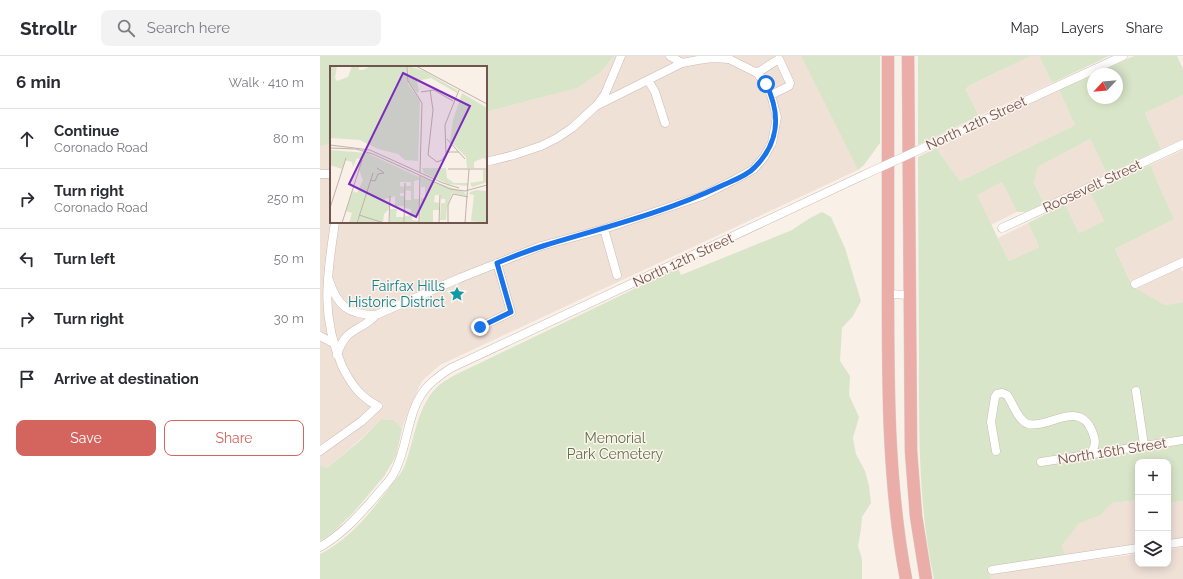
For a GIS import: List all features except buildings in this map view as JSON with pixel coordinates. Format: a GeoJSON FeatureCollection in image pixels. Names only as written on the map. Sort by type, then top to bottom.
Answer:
{"type":"FeatureCollection","features":[{"type":"Feature","properties":{"kind":"highway"},"geometry":{"type":"LineString","coordinates":[[888,56],[888,385],[893,489],[900,547],[906,579]]}},
{"type":"Feature","properties":{"kind":"highway"},"geometry":{"type":"LineString","coordinates":[[908,56],[911,451],[916,516],[926,579]]}},
{"type":"Feature","properties":{"kind":"street"},"geometry":{"type":"LineString","coordinates":[[487,162],[522,153],[541,146],[572,128],[596,106],[605,94],[621,56]]}},
{"type":"Feature","properties":{"kind":"street"},"geometry":{"type":"LineString","coordinates":[[670,56],[682,63]]}},
{"type":"Feature","properties":{"kind":"street","name":"North 12th Street"},"geometry":{"type":"LineString","coordinates":[[320,547],[343,532],[393,476],[402,456],[411,419],[423,391],[436,378],[450,368],[1123,56]]}},
{"type":"Feature","properties":{"kind":"street"},"geometry":{"type":"LineString","coordinates":[[337,354],[341,342],[345,337],[376,315],[460,278],[541,246],[604,229],[702,196],[754,169],[764,157],[772,143],[777,117],[771,95],[766,84],[757,73],[729,59],[713,58],[682,63],[596,106]]}},
{"type":"Feature","properties":{"kind":"street"},"geometry":{"type":"LineString","coordinates":[[757,73],[779,60],[790,83],[789,86],[771,95]]}},
{"type":"Feature","properties":{"kind":"street"},"geometry":{"type":"LineString","coordinates":[[648,80],[655,92],[665,123]]}},
{"type":"Feature","properties":{"kind":"street","name":"Roosevelt Street"},"geometry":{"type":"LineString","coordinates":[[1002,228],[1183,144]]}},
{"type":"Feature","properties":{"kind":"street"},"geometry":{"type":"LineString","coordinates":[[320,451],[362,421],[378,406],[366,400],[349,382],[337,354],[329,328],[326,310],[327,278],[335,223]]}},
{"type":"Feature","properties":{"kind":"street"},"geometry":{"type":"LineString","coordinates":[[604,229],[617,275]]}},
{"type":"Feature","properties":{"kind":"street"},"geometry":{"type":"LineString","coordinates":[[1135,284],[1183,262]]}},
{"type":"Feature","properties":{"kind":"street"},"geometry":{"type":"LineString","coordinates":[[480,327],[511,312],[497,263]]}},
{"type":"Feature","properties":{"kind":"street"},"geometry":{"type":"LineString","coordinates":[[320,285],[327,278]]}},
{"type":"Feature","properties":{"kind":"street"},"geometry":{"type":"LineString","coordinates":[[327,278],[334,294],[341,304],[351,311],[360,314],[376,315]]}},
{"type":"Feature","properties":{"kind":"street"},"geometry":{"type":"LineString","coordinates":[[888,294],[910,295]]}},
{"type":"Feature","properties":{"kind":"street"},"geometry":{"type":"LineString","coordinates":[[320,336],[333,343]]}},
{"type":"Feature","properties":{"kind":"street"},"geometry":{"type":"LineString","coordinates":[[1136,391],[1144,445]]}},
{"type":"Feature","properties":{"kind":"street"},"geometry":{"type":"LineString","coordinates":[[996,451],[991,422],[995,397],[997,394],[1002,393],[1007,394],[1020,418],[1029,424],[1068,416],[1078,417],[1083,420],[1089,425],[1095,442],[1095,446],[1090,454]]}},
{"type":"Feature","properties":{"kind":"street","name":"North 16th Street"},"geometry":{"type":"LineString","coordinates":[[1041,462],[1183,440]]}},
{"type":"Feature","properties":{"kind":"street"},"geometry":{"type":"LineString","coordinates":[[1171,544],[1183,542]]}},
{"type":"Feature","properties":{"kind":"street"},"geometry":{"type":"LineString","coordinates":[[992,570],[1135,548]]}},
{"type":"Feature","properties":{"kind":"shaded area","name":"Fairfax Hills Historic District"},"geometry":{"type":"Polygon","coordinates":[[[614,56],[801,56],[858,170],[440,365],[422,381],[409,409],[402,429],[394,420],[381,419],[362,438],[327,468],[320,465],[320,146],[330,144],[330,223],[487,223],[487,112],[551,95],[601,72],[614,56]]]}},
{"type":"Feature","properties":{"kind":"shaded area"},"geometry":{"type":"Polygon","coordinates":[[[1031,56],[1039,56],[1052,83],[979,116],[966,88],[1031,56]]]}},
{"type":"Feature","properties":{"kind":"shaded area"},"geometry":{"type":"Polygon","coordinates":[[[1059,90],[1075,125],[960,181],[936,148],[1059,90]]]}},
{"type":"Feature","properties":{"kind":"shaded area"},"geometry":{"type":"Polygon","coordinates":[[[1183,95],[1183,139],[1161,149],[1145,113],[1183,95]]]}},
{"type":"Feature","properties":{"kind":"shaded area"},"geometry":{"type":"Polygon","coordinates":[[[1090,139],[1107,174],[1044,204],[1034,183],[1038,167],[1090,139]]]}},
{"type":"Feature","properties":{"kind":"shaded area"},"geometry":{"type":"Polygon","coordinates":[[[1183,150],[1183,257],[1131,282],[1115,249],[1174,219],[1150,165],[1183,150]]]}},
{"type":"Feature","properties":{"kind":"shaded area"},"geometry":{"type":"Polygon","coordinates":[[[1002,182],[1017,212],[991,225],[976,195],[1002,182]]]}},
{"type":"Feature","properties":{"kind":"shaded area"},"geometry":{"type":"Polygon","coordinates":[[[1090,192],[1104,221],[1079,233],[1065,204],[1090,192]]]}},
{"type":"Feature","properties":{"kind":"shaded area"},"geometry":{"type":"Polygon","coordinates":[[[1028,223],[1039,247],[1009,261],[998,238],[1028,223]]]}},
{"type":"Feature","properties":{"kind":"shaded area"},"geometry":{"type":"Polygon","coordinates":[[[1181,268],[1183,272],[1183,302],[1165,305],[1135,289],[1181,268]]]}},
{"type":"Feature","properties":{"kind":"shaded area"},"geometry":{"type":"Polygon","coordinates":[[[1135,500],[1135,544],[1065,555],[1062,545],[1077,524],[1101,515],[1112,503],[1135,500]]]}},
{"type":"Feature","properties":{"kind":"shaded area"},"geometry":{"type":"Polygon","coordinates":[[[1183,501],[1183,538],[1171,540],[1171,503],[1183,501]]]}},
{"type":"Feature","properties":{"kind":"shaded area"},"geometry":{"type":"Polygon","coordinates":[[[1183,547],[1183,579],[991,579],[990,573],[1135,554],[1135,567],[1171,567],[1171,549],[1183,547]]]}},
{"type":"Feature","properties":{"kind":"green space"},"geometry":{"type":"Polygon","coordinates":[[[320,56],[614,56],[601,72],[577,88],[487,112],[487,66],[330,66],[330,144],[320,146],[320,56]]]}},
{"type":"Feature","properties":{"kind":"green space"},"geometry":{"type":"Polygon","coordinates":[[[801,56],[880,56],[880,143],[864,165],[858,170],[801,56]]]}},
{"type":"Feature","properties":{"kind":"green space"},"geometry":{"type":"Polygon","coordinates":[[[918,56],[1031,56],[968,86],[966,89],[979,116],[918,145],[918,56]]]}},
{"type":"Feature","properties":{"kind":"green space"},"geometry":{"type":"Polygon","coordinates":[[[1039,56],[1109,56],[1052,83],[1039,56]]]}},
{"type":"Feature","properties":{"kind":"green space"},"geometry":{"type":"Polygon","coordinates":[[[1134,56],[1177,56],[1183,69],[1183,95],[1145,113],[1161,149],[1107,174],[1090,139],[1038,167],[1034,183],[1044,204],[1025,212],[1017,212],[1002,182],[977,195],[1009,261],[1039,247],[1028,223],[1065,204],[1079,233],[1104,221],[1090,192],[1150,165],[1174,219],[1115,249],[1133,287],[1165,305],[1183,302],[1183,501],[1171,503],[1171,459],[1135,459],[1135,500],[1112,503],[1101,515],[1078,524],[1062,545],[1065,555],[989,567],[991,579],[934,579],[925,524],[920,468],[918,157],[936,148],[960,181],[1075,125],[1059,90],[1087,78],[1087,104],[1123,104],[1123,68],[1107,68],[1134,56]]]}},
{"type":"Feature","properties":{"kind":"green space","name":"Memorial Park Cemetery"},"geometry":{"type":"Polygon","coordinates":[[[822,212],[831,217],[845,248],[861,301],[853,316],[842,328],[840,361],[850,376],[849,395],[859,417],[853,438],[856,454],[865,471],[871,503],[862,517],[858,546],[862,559],[862,579],[320,579],[320,554],[341,541],[359,525],[400,474],[405,465],[421,412],[432,393],[439,385],[455,375],[678,268],[681,275],[792,230],[822,212]]]}},
{"type":"Feature","properties":{"kind":"green space"},"geometry":{"type":"Polygon","coordinates":[[[381,419],[394,420],[402,429],[396,456],[385,475],[354,512],[332,533],[320,541],[320,465],[327,468],[362,439],[381,419]]]}},
{"type":"Feature","properties":{"kind":"place","name":"Fairfax Hills Historic District"},"geometry":{"type":"Point","coordinates":[457,294]}},
{"type":"Feature","properties":{"kind":"route"},"geometry":{"type":"LineString","coordinates":[[480,327],[511,312],[497,263],[541,246],[604,229],[702,196],[754,169],[764,157],[772,143],[777,117],[771,95],[766,84]]}}]}
